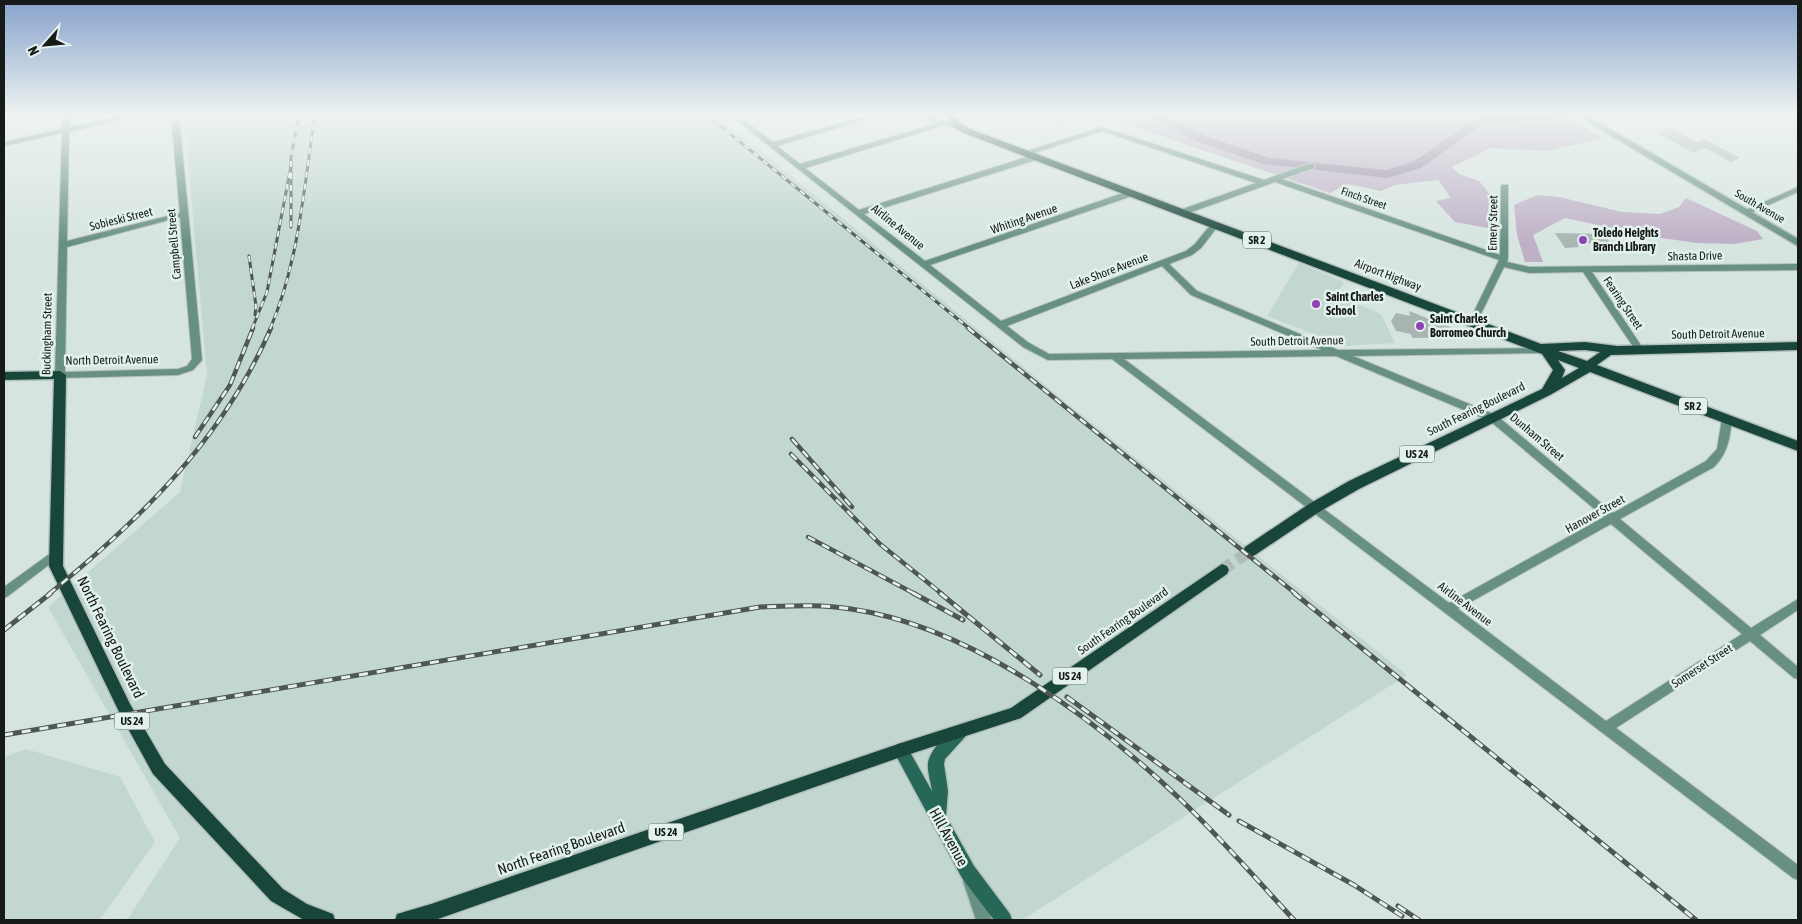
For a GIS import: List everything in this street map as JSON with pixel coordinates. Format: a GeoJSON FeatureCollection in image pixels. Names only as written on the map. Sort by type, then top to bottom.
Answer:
{"type":"FeatureCollection","features":[{"type":"Feature","properties":{"kind":"main road","name":"Airport Highway"},"geometry":{"type":"LineString","coordinates":[[1039,158],[1798,446]]}},
{"type":"Feature","properties":{"kind":"main road"},"geometry":{"type":"LineString","coordinates":[[1541,349],[1584,346],[1620,350]]}},
{"type":"Feature","properties":{"kind":"main road","name":"South Detroit Avenue"},"geometry":{"type":"LineString","coordinates":[[1639,349],[1798,346]]}},
{"type":"Feature","properties":{"kind":"main road"},"geometry":{"type":"LineString","coordinates":[[1541,349],[1559,370],[1559,373],[1546,392]]}},
{"type":"Feature","properties":{"kind":"main road","name":"South Fearing Boulevard"},"geometry":{"type":"LineString","coordinates":[[1250,551],[1314,508],[1354,485],[1546,392],[1589,366],[1602,354],[1620,350],[1639,349]]}},
{"type":"Feature","properties":{"kind":"main road","name":"North Detroit Avenue"},"geometry":{"type":"LineString","coordinates":[[4,376],[60,376]]}},
{"type":"Feature","properties":{"kind":"main road","name":"Buckingham Street"},"geometry":{"type":"LineString","coordinates":[[55,554],[60,376]]}},
{"type":"Feature","properties":{"kind":"main road","name":"North Fearing Boulevard"},"geometry":{"type":"LineString","coordinates":[[55,554],[56,566],[62,579],[125,709],[159,769],[277,894],[290,905],[308,915],[328,920]]}},
{"type":"Feature","properties":{"kind":"main road","name":"South Fearing Boulevard"},"geometry":{"type":"LineString","coordinates":[[901,750],[1016,713],[1222,570]]}},
{"type":"Feature","properties":{"kind":"main road"},"geometry":{"type":"LineString","coordinates":[[938,817],[940,791],[936,764],[939,755],[960,732]]}},
{"type":"Feature","properties":{"kind":"main road","name":"North Fearing Boulevard"},"geometry":{"type":"LineString","coordinates":[[403,920],[431,913],[901,750]]}},
{"type":"Feature","properties":{"kind":"main road","name":"Hill Avenue"},"geometry":{"type":"LineString","coordinates":[[901,750],[968,872],[1004,920]]}},
{"type":"Feature","properties":{"kind":"street","name":"Buckingham Street"},"geometry":{"type":"LineString","coordinates":[[60,376],[65,158]]}},
{"type":"Feature","properties":{"kind":"street","name":"Campbell Street"},"geometry":{"type":"LineString","coordinates":[[179,158],[198,356],[190,368]]}},
{"type":"Feature","properties":{"kind":"street","name":"Airline Avenue"},"geometry":{"type":"LineString","coordinates":[[788,158],[1000,325],[1034,351],[1048,357]]}},
{"type":"Feature","properties":{"kind":"street"},"geometry":{"type":"LineString","coordinates":[[799,167],[828,158]]}},
{"type":"Feature","properties":{"kind":"street"},"geometry":{"type":"LineString","coordinates":[[858,213],[1032,158]]}},
{"type":"Feature","properties":{"kind":"street"},"geometry":{"type":"LineString","coordinates":[[1189,158],[1264,183]]}},
{"type":"Feature","properties":{"kind":"street","name":"South Avenue"},"geometry":{"type":"LineString","coordinates":[[1654,158],[1798,243]]}},
{"type":"Feature","properties":{"kind":"street"},"geometry":{"type":"LineString","coordinates":[[1183,212],[1312,166]]}},
{"type":"Feature","properties":{"kind":"street","name":"Finch Street"},"geometry":{"type":"LineString","coordinates":[[1276,179],[1503,261]]}},
{"type":"Feature","properties":{"kind":"street","name":"Emery Street"},"geometry":{"type":"LineString","coordinates":[[1503,261],[1505,187]]}},
{"type":"Feature","properties":{"kind":"street"},"geometry":{"type":"LineString","coordinates":[[1746,212],[1798,189]]}},
{"type":"Feature","properties":{"kind":"street","name":"Whiting Avenue"},"geometry":{"type":"LineString","coordinates":[[923,265],[1132,193]]}},
{"type":"Feature","properties":{"kind":"street","name":"Sobieski Street"},"geometry":{"type":"LineString","coordinates":[[63,245],[184,214]]}},
{"type":"Feature","properties":{"kind":"street","name":"Lake Shore Avenue"},"geometry":{"type":"LineString","coordinates":[[1000,325],[1188,254],[1198,246],[1215,224]]}},
{"type":"Feature","properties":{"kind":"street"},"geometry":{"type":"LineString","coordinates":[[1473,322],[1503,261]]}},
{"type":"Feature","properties":{"kind":"street","name":"Shasta Drive"},"geometry":{"type":"LineString","coordinates":[[1503,261],[1529,270],[1798,267]]}},
{"type":"Feature","properties":{"kind":"street","name":"Dunham Street"},"geometry":{"type":"LineString","coordinates":[[1164,264],[1194,293],[1493,418],[1798,674]]}},
{"type":"Feature","properties":{"kind":"street","name":"Fearing Street"},"geometry":{"type":"LineString","coordinates":[[1586,270],[1639,349]]}},
{"type":"Feature","properties":{"kind":"street","name":"South Detroit Avenue"},"geometry":{"type":"LineString","coordinates":[[1048,357],[1342,354],[1541,349]]}},
{"type":"Feature","properties":{"kind":"street","name":"Airline Avenue"},"geometry":{"type":"LineString","coordinates":[[1114,357],[1605,728],[1796,869]]}},
{"type":"Feature","properties":{"kind":"street","name":"North Detroit Avenue"},"geometry":{"type":"LineString","coordinates":[[60,376],[170,373],[190,368]]}},
{"type":"Feature","properties":{"kind":"street","name":"Hanover Street"},"geometry":{"type":"LineString","coordinates":[[1448,609],[1710,464],[1720,456],[1724,445],[1727,419]]}},
{"type":"Feature","properties":{"kind":"street"},"geometry":{"type":"LineString","coordinates":[[4,593],[55,554]]}},
{"type":"Feature","properties":{"kind":"street","name":"Somerset Street"},"geometry":{"type":"LineString","coordinates":[[1605,728],[1798,604]]}},
{"type":"Feature","properties":{"kind":"street"},"geometry":{"type":"LineString","coordinates":[[968,872],[984,920]]}},
{"type":"Feature","properties":{"kind":"shaded area"},"geometry":{"type":"Polygon","coordinates":[[[188,158],[769,158],[1067,403],[1407,675],[1022,920],[127,920],[180,838],[48,607],[180,492],[207,375],[188,158]]]}},
{"type":"Feature","properties":{"kind":"shaded area"},"geometry":{"type":"Polygon","coordinates":[[[1227,158],[1470,158],[1452,167],[1459,174],[1479,181],[1492,197],[1488,228],[1455,222],[1436,201],[1451,198],[1438,180],[1395,185],[1381,191],[1347,184],[1330,193],[1227,158]]]}},
{"type":"Feature","properties":{"kind":"shaded area"},"geometry":{"type":"Polygon","coordinates":[[[1537,195],[1559,197],[1622,212],[1660,214],[1679,207],[1686,198],[1757,231],[1763,239],[1735,244],[1697,243],[1655,237],[1565,218],[1533,235],[1543,262],[1525,262],[1517,235],[1514,205],[1537,195]]]}},
{"type":"Feature","properties":{"kind":"shaded area","name":"Saint Charles School"},"geometry":{"type":"Polygon","coordinates":[[[1299,263],[1344,282],[1336,295],[1381,314],[1395,343],[1345,346],[1267,316],[1299,263]]]}},
{"type":"Feature","properties":{"kind":"shaded area"},"geometry":{"type":"Polygon","coordinates":[[[26,749],[120,777],[155,842],[100,920],[4,920],[4,757],[26,749]]]}},
{"type":"Feature","properties":{"kind":"building"},"geometry":{"type":"Polygon","coordinates":[[[1724,158],[1740,158],[1731,162],[1724,158]]]}},
{"type":"Feature","properties":{"kind":"building","name":"Toledo Heights Branch Library"},"geometry":{"type":"Polygon","coordinates":[[[1555,233],[1604,234],[1610,242],[1577,244],[1579,247],[1565,248],[1555,233]]]}},
{"type":"Feature","properties":{"kind":"building","name":"Saint Charles Borromeo Church"},"geometry":{"type":"Polygon","coordinates":[[[1409,311],[1475,337],[1412,338],[1411,334],[1396,331],[1391,321],[1396,313],[1410,316],[1409,311]]]}},
{"type":"Feature","properties":{"kind":"waterway"},"geometry":{"type":"LineString","coordinates":[[1259,158],[1267,161],[1387,174],[1417,165],[1427,158]]}},
{"type":"Feature","properties":{"kind":"tunnel"},"geometry":{"type":"LineString","coordinates":[[1222,570],[1250,551]]}},
{"type":"Feature","properties":{"kind":"railway"},"geometry":{"type":"LineString","coordinates":[[291,158],[291,166]]}},
{"type":"Feature","properties":{"kind":"railway"},"geometry":{"type":"LineString","coordinates":[[270,329],[280,303],[294,251],[309,158]]}},
{"type":"Feature","properties":{"kind":"railway"},"geometry":{"type":"LineString","coordinates":[[760,158],[970,329]]}},
{"type":"Feature","properties":{"kind":"railway"},"geometry":{"type":"LineString","coordinates":[[252,329],[267,292],[291,166]]}},
{"type":"Feature","properties":{"kind":"railway"},"geometry":{"type":"LineString","coordinates":[[291,166],[291,227]]}},
{"type":"Feature","properties":{"kind":"railway"},"geometry":{"type":"LineString","coordinates":[[249,256],[256,306],[255,315]]}},
{"type":"Feature","properties":{"kind":"railway"},"geometry":{"type":"LineString","coordinates":[[195,437],[230,385],[253,328]]}},
{"type":"Feature","properties":{"kind":"railway"},"geometry":{"type":"LineString","coordinates":[[49,594],[116,536],[147,506],[204,441],[229,406],[271,328]]}},
{"type":"Feature","properties":{"kind":"railway"},"geometry":{"type":"LineString","coordinates":[[968,328],[1296,594]]}},
{"type":"Feature","properties":{"kind":"railway"},"geometry":{"type":"LineString","coordinates":[[792,439],[852,507]]}},
{"type":"Feature","properties":{"kind":"railway"},"geometry":{"type":"LineString","coordinates":[[791,454],[880,544],[942,594]]}},
{"type":"Feature","properties":{"kind":"railway"},"geometry":{"type":"LineString","coordinates":[[808,537],[915,594]]}},
{"type":"Feature","properties":{"kind":"railway"},"geometry":{"type":"LineString","coordinates":[[4,630],[51,593]]}},
{"type":"Feature","properties":{"kind":"railway"},"geometry":{"type":"LineString","coordinates":[[913,593],[963,620]]}},
{"type":"Feature","properties":{"kind":"railway"},"geometry":{"type":"LineString","coordinates":[[940,593],[1040,675]]}},
{"type":"Feature","properties":{"kind":"railway"},"geometry":{"type":"LineString","coordinates":[[1294,593],[1696,920]]}},
{"type":"Feature","properties":{"kind":"railway"},"geometry":{"type":"LineString","coordinates":[[4,735],[760,607],[839,607],[896,619],[940,634],[985,655],[1028,680],[1070,708],[1146,768],[1195,813],[1294,920]]}},
{"type":"Feature","properties":{"kind":"railway"},"geometry":{"type":"LineString","coordinates":[[1067,697],[1229,815]]}},
{"type":"Feature","properties":{"kind":"railway"},"geometry":{"type":"LineString","coordinates":[[1239,821],[1354,885],[1402,916]]}},
{"type":"Feature","properties":{"kind":"railway"},"geometry":{"type":"LineString","coordinates":[[1398,906],[1419,920]]}},
{"type":"Feature","properties":{"kind":"place","name":"Toledo Heights Branch Library"},"geometry":{"type":"Point","coordinates":[1583,240]}},
{"type":"Feature","properties":{"kind":"place","name":"Saint Charles School"},"geometry":{"type":"Point","coordinates":[1316,304]}},
{"type":"Feature","properties":{"kind":"place","name":"Saint Charles Borromeo Church"},"geometry":{"type":"Point","coordinates":[1420,326]}}]}
